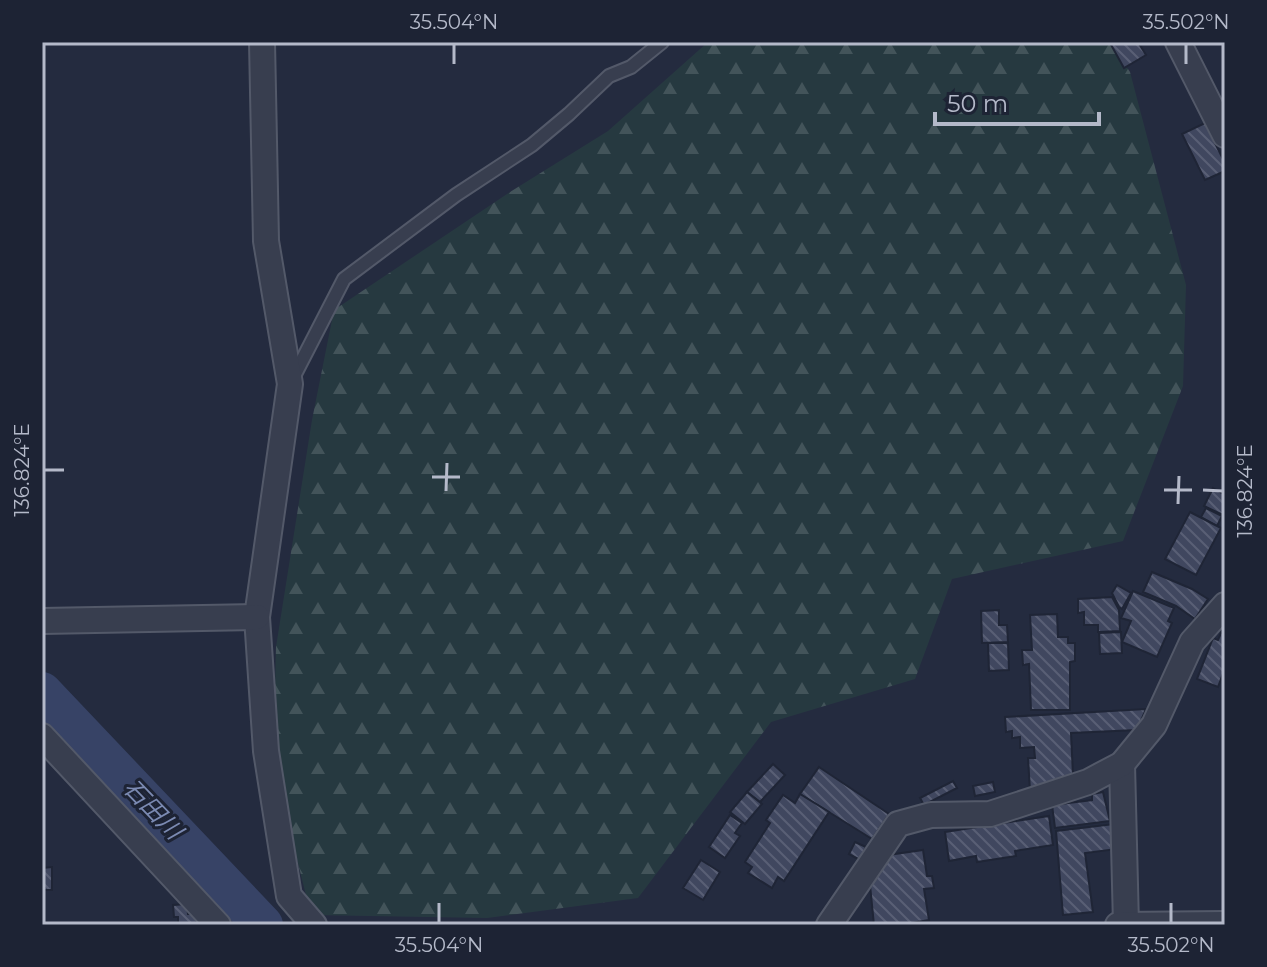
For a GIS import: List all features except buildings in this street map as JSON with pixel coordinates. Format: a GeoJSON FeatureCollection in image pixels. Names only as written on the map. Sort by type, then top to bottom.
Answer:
{"type":"FeatureCollection","features":[{"type":"Feature","properties":{"kind":"street"},"geometry":{"type":"LineString","coordinates":[[262,42],[266,241],[290,384],[257,617],[266,751],[289,896],[314,925]]}},
{"type":"Feature","properties":{"kind":"street"},"geometry":{"type":"LineString","coordinates":[[1178,42],[1225,135]]}},
{"type":"Feature","properties":{"kind":"street"},"geometry":{"type":"LineString","coordinates":[[829,925],[898,824],[931,815],[990,814],[1088,782],[1122,764],[1154,725],[1192,642],[1225,605]]}},
{"type":"Feature","properties":{"kind":"street"},"geometry":{"type":"LineString","coordinates":[[42,621],[257,617]]}},
{"type":"Feature","properties":{"kind":"street"},"geometry":{"type":"LineString","coordinates":[[42,736],[218,925]]}},
{"type":"Feature","properties":{"kind":"street"},"geometry":{"type":"LineString","coordinates":[[1122,764],[1126,925]]}},
{"type":"Feature","properties":{"kind":"street"},"geometry":{"type":"LineString","coordinates":[[1118,925],[1225,924]]}},
{"type":"Feature","properties":{"kind":"lane"},"geometry":{"type":"LineString","coordinates":[[290,384],[344,279],[456,195],[532,145],[609,76],[631,67],[662,42]]}},
{"type":"Feature","properties":{"kind":"green space"},"geometry":{"type":"Polygon","coordinates":[[[708,42],[1110,42],[1130,72],[1186,285],[1183,386],[1123,541],[952,579],[915,679],[771,722],[638,898],[487,918],[311,915],[273,764],[276,647],[312,420],[334,310],[510,192],[608,131],[708,42]]]}},
{"type":"Feature","properties":{"kind":"waterway","name":"石田川"},"geometry":{"type":"LineString","coordinates":[[42,692],[263,925]]}}]}
